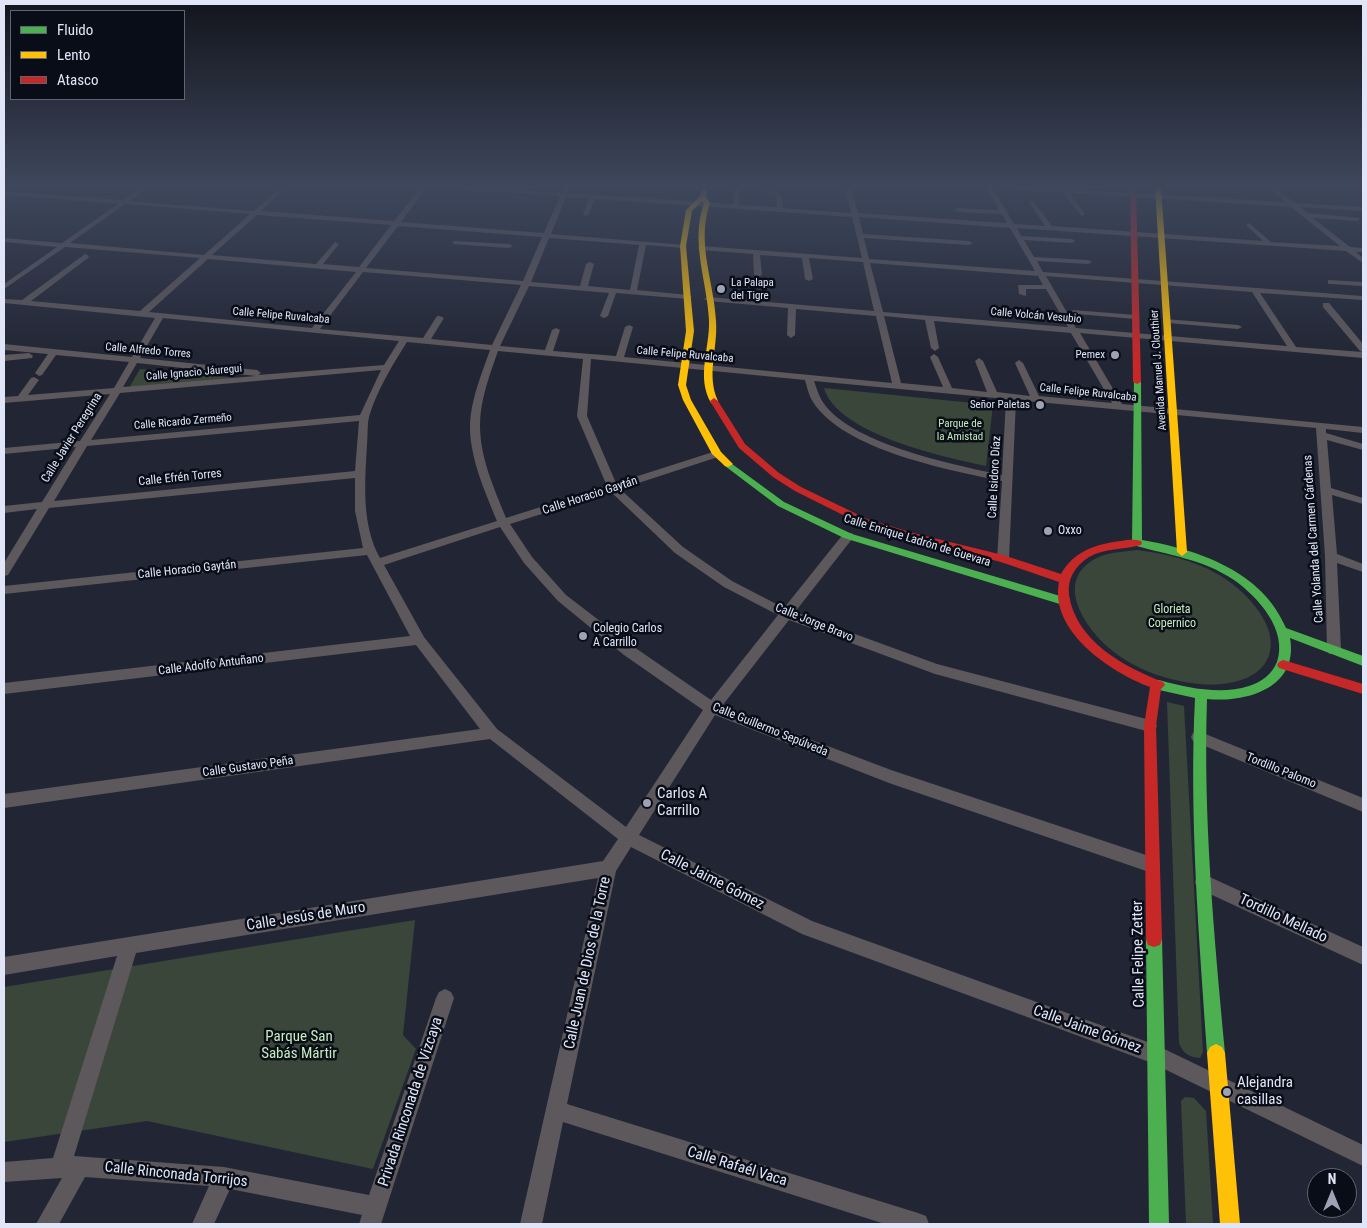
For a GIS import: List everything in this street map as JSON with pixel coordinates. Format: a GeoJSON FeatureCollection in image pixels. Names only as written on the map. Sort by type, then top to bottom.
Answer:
{"type":"FeatureCollection","features":[{"type":"Feature","properties":{"kind":"main road","name":"Calle Enrique Ladrón de Guevara"},"geometry":{"type":"LineString","coordinates":[[701,244],[713,332],[707,368],[708,384],[712,397],[742,446],[776,475],[798,489],[863,521],[910,536],[1003,559],[1063,579]]}},
{"type":"Feature","properties":{"kind":"main road","name":"Avenida Manuel J. Clouthier"},"geometry":{"type":"LineString","coordinates":[[1134,244],[1138,409],[1137,543]]}},
{"type":"Feature","properties":{"kind":"main road","name":"Avenida Manuel J. Clouthier"},"geometry":{"type":"LineString","coordinates":[[1163,244],[1182,552]]}},
{"type":"Feature","properties":{"kind":"main road","name":"Calle Enrique Ladrón de Guevara"},"geometry":{"type":"LineString","coordinates":[[683,246],[690,331],[684,366],[684,393],[717,454],[746,479],[781,504],[848,536],[1063,601]]}},
{"type":"Feature","properties":{"kind":"main road"},"geometry":{"type":"LineString","coordinates":[[1137,543],[1182,552],[1216,566],[1242,582],[1272,612],[1282,631],[1286,647],[1283,665],[1275,677],[1262,686],[1245,693],[1224,696],[1201,695],[1156,684],[1128,671],[1104,655],[1080,632],[1070,619],[1063,601],[1063,579],[1068,568],[1088,552],[1102,546],[1137,543]]}},
{"type":"Feature","properties":{"kind":"main road"},"geometry":{"type":"LineString","coordinates":[[1282,631],[1363,661]]}},
{"type":"Feature","properties":{"kind":"main road"},"geometry":{"type":"LineString","coordinates":[[1283,665],[1363,689]]}},
{"type":"Feature","properties":{"kind":"main road","name":"Calle Felipe Zetter"},"geometry":{"type":"LineString","coordinates":[[1156,684],[1150,726],[1159,1224]]}},
{"type":"Feature","properties":{"kind":"main road"},"geometry":{"type":"LineString","coordinates":[[1201,695],[1198,737],[1203,882],[1230,1224]]}},
{"type":"Feature","properties":{"kind":"street"},"geometry":{"type":"LineString","coordinates":[[55,244],[688,297]]}},
{"type":"Feature","properties":{"kind":"street"},"geometry":{"type":"LineString","coordinates":[[142,314],[221,244]]}},
{"type":"Feature","properties":{"kind":"street"},"geometry":{"type":"LineString","coordinates":[[317,266],[335,244]]}},
{"type":"Feature","properties":{"kind":"street"},"geometry":{"type":"LineString","coordinates":[[314,331],[381,244]]}},
{"type":"Feature","properties":{"kind":"street"},"geometry":{"type":"LineString","coordinates":[[474,244],[509,246]]}},
{"type":"Feature","properties":{"kind":"street","name":"Calle Guillermo Sepúlveda"},"geometry":{"type":"LineString","coordinates":[[543,244],[526,284],[495,348],[482,385],[475,425],[482,471],[503,523],[528,560],[562,598],[629,652],[712,708],[889,776],[1152,866]]}},
{"type":"Feature","properties":{"kind":"street"},"geometry":{"type":"LineString","coordinates":[[633,293],[643,244]]}},
{"type":"Feature","properties":{"kind":"street"},"geometry":{"type":"LineString","coordinates":[[660,244],[683,246]]}},
{"type":"Feature","properties":{"kind":"street"},"geometry":{"type":"LineString","coordinates":[[861,244],[897,386]]}},
{"type":"Feature","properties":{"kind":"street"},"geometry":{"type":"LineString","coordinates":[[1023,244],[1119,407]]}},
{"type":"Feature","properties":{"kind":"street"},"geometry":{"type":"LineString","coordinates":[[1275,244],[1363,250]]}},
{"type":"Feature","properties":{"kind":"street"},"geometry":{"type":"LineString","coordinates":[[1343,244],[1363,260]]}},
{"type":"Feature","properties":{"kind":"street"},"geometry":{"type":"LineString","coordinates":[[4,287],[63,245]]}},
{"type":"Feature","properties":{"kind":"street"},"geometry":{"type":"LineString","coordinates":[[701,248],[1040,272],[1363,298]]}},
{"type":"Feature","properties":{"kind":"street"},"geometry":{"type":"LineString","coordinates":[[756,251],[758,275]]}},
{"type":"Feature","properties":{"kind":"street"},"geometry":{"type":"LineString","coordinates":[[805,255],[809,279]]}},
{"type":"Feature","properties":{"kind":"street"},"geometry":{"type":"LineString","coordinates":[[24,303],[85,256]]}},
{"type":"Feature","properties":{"kind":"street"},"geometry":{"type":"LineString","coordinates":[[1031,259],[1088,262]]}},
{"type":"Feature","properties":{"kind":"street"},"geometry":{"type":"LineString","coordinates":[[583,289],[590,264]]}},
{"type":"Feature","properties":{"kind":"street"},"geometry":{"type":"LineString","coordinates":[[1331,282],[1363,284]]}},
{"type":"Feature","properties":{"kind":"street"},"geometry":{"type":"LineString","coordinates":[[1023,294],[1021,286],[1048,287]]}},
{"type":"Feature","properties":{"kind":"street"},"geometry":{"type":"LineString","coordinates":[[1254,289],[1293,349]]}},
{"type":"Feature","properties":{"kind":"street"},"geometry":{"type":"LineString","coordinates":[[604,316],[613,291]]}},
{"type":"Feature","properties":{"kind":"street","name":"Calle Volcán Vesubio"},"geometry":{"type":"LineString","coordinates":[[708,299],[1363,355]]}},
{"type":"Feature","properties":{"kind":"street","name":"Calle Felipe Ruvalcaba"},"geometry":{"type":"LineString","coordinates":[[4,301],[1174,412],[1321,431],[1363,430]]}},
{"type":"Feature","properties":{"kind":"street"},"geometry":{"type":"LineString","coordinates":[[1326,305],[1363,348]]}},
{"type":"Feature","properties":{"kind":"street"},"geometry":{"type":"LineString","coordinates":[[791,335],[792,306]]}},
{"type":"Feature","properties":{"kind":"street"},"geometry":{"type":"LineString","coordinates":[[1076,312],[1136,317]]}},
{"type":"Feature","properties":{"kind":"street","name":"Calle Javier Peregrina"},"geometry":{"type":"LineString","coordinates":[[4,572],[117,390],[160,316]]}},
{"type":"Feature","properties":{"kind":"street"},"geometry":{"type":"LineString","coordinates":[[426,341],[440,318]]}},
{"type":"Feature","properties":{"kind":"street"},"geometry":{"type":"LineString","coordinates":[[929,318],[935,353],[949,391]]}},
{"type":"Feature","properties":{"kind":"street"},"geometry":{"type":"LineString","coordinates":[[1168,321],[1238,327]]}},
{"type":"Feature","properties":{"kind":"street"},"geometry":{"type":"LineString","coordinates":[[619,360],[629,328]]}},
{"type":"Feature","properties":{"kind":"street"},"geometry":{"type":"LineString","coordinates":[[548,353],[556,330]]}},
{"type":"Feature","properties":{"kind":"street","name":"Calle Jaime Gómez"},"geometry":{"type":"LineString","coordinates":[[405,339],[387,367],[364,418],[360,474],[360,511],[373,557],[419,640],[492,733],[627,837],[808,928],[1156,1054],[1363,1156]]}},
{"type":"Feature","properties":{"kind":"street","name":"Calle Alfredo Torres"},"geometry":{"type":"LineString","coordinates":[[4,347],[52,354],[135,360],[289,376]]}},
{"type":"Feature","properties":{"kind":"street"},"geometry":{"type":"LineString","coordinates":[[4,358],[52,354]]}},
{"type":"Feature","properties":{"kind":"street"},"geometry":{"type":"LineString","coordinates":[[21,399],[52,354]]}},
{"type":"Feature","properties":{"kind":"street","name":"Calle Jorge Bravo"},"geometry":{"type":"LineString","coordinates":[[587,357],[582,416],[614,489],[679,550],[728,584],[788,615],[935,669],[1150,726]]}},
{"type":"Feature","properties":{"kind":"street"},"geometry":{"type":"LineString","coordinates":[[979,360],[993,395]]}},
{"type":"Feature","properties":{"kind":"street"},"geometry":{"type":"LineString","coordinates":[[1019,363],[1036,399]]}},
{"type":"Feature","properties":{"kind":"street","name":"Calle Ignacio Jáuregui"},"geometry":{"type":"LineString","coordinates":[[4,400],[387,367]]}},
{"type":"Feature","properties":{"kind":"street"},"geometry":{"type":"LineString","coordinates":[[809,378],[810,386],[818,401],[832,416],[871,442],[954,468],[1007,479]]}},
{"type":"Feature","properties":{"kind":"street","name":"Calle Isidoro Díaz"},"geometry":{"type":"LineString","coordinates":[[1003,559],[1011,397]]}},
{"type":"Feature","properties":{"kind":"street","name":"Calle Ricardo Zermeño"},"geometry":{"type":"LineString","coordinates":[[4,451],[364,418]]}},
{"type":"Feature","properties":{"kind":"street"},"geometry":{"type":"LineString","coordinates":[[1321,431],[1363,447]]}},
{"type":"Feature","properties":{"kind":"street","name":"Calle Yolanda del Carmen Cárdenas"},"geometry":{"type":"LineString","coordinates":[[1321,431],[1331,556],[1334,650]]}},
{"type":"Feature","properties":{"kind":"street","name":"Calle Horacio Gaytán"},"geometry":{"type":"LineString","coordinates":[[4,590],[373,557],[503,523],[614,489],[717,454]]}},
{"type":"Feature","properties":{"kind":"street","name":"Calle Efrén Torres"},"geometry":{"type":"LineString","coordinates":[[4,509],[360,474]]}},
{"type":"Feature","properties":{"kind":"street"},"geometry":{"type":"LineString","coordinates":[[1325,490],[1363,501]]}},
{"type":"Feature","properties":{"kind":"street","name":"Calle Juan de Dios de la Torre"},"geometry":{"type":"LineString","coordinates":[[531,1224],[608,868],[712,708],[788,615],[848,536]]}},
{"type":"Feature","properties":{"kind":"street"},"geometry":{"type":"LineString","coordinates":[[1331,556],[1363,568]]}},
{"type":"Feature","properties":{"kind":"street","name":"Calle Adolfo Antuñano"},"geometry":{"type":"LineString","coordinates":[[4,689],[419,640]]}},
{"type":"Feature","properties":{"kind":"street","name":"Calle Gustavo Peña"},"geometry":{"type":"LineString","coordinates":[[4,801],[492,733]]}},
{"type":"Feature","properties":{"kind":"street","name":"Tordillo Palomo"},"geometry":{"type":"LineString","coordinates":[[1198,737],[1363,805]]}},
{"type":"Feature","properties":{"kind":"street","name":"Calle Jesús de Muro"},"geometry":{"type":"LineString","coordinates":[[4,966],[608,868]]}},
{"type":"Feature","properties":{"kind":"street","name":"Tordillo Mellado"},"geometry":{"type":"LineString","coordinates":[[1203,882],[1363,956]]}},
{"type":"Feature","properties":{"kind":"street"},"geometry":{"type":"LineString","coordinates":[[47,1224],[71,1166],[129,946]]}},
{"type":"Feature","properties":{"kind":"street","name":"Privada Rinconada de Vizcaya"},"geometry":{"type":"LineString","coordinates":[[373,1216],[445,998]]}},
{"type":"Feature","properties":{"kind":"street","name":"Calle Rafaél Vaca"},"geometry":{"type":"LineString","coordinates":[[555,1110],[918,1224]]}},
{"type":"Feature","properties":{"kind":"street","name":"Calle Rinconada Torrijos"},"geometry":{"type":"LineString","coordinates":[[4,1172],[71,1166],[224,1176],[373,1216]]}},
{"type":"Feature","properties":{"kind":"street"},"geometry":{"type":"LineString","coordinates":[[203,1224],[224,1176]]}},
{"type":"Feature","properties":{"kind":"green space"},"geometry":{"type":"Polygon","coordinates":[[[140,369],[237,378],[129,388],[140,369]]]}},
{"type":"Feature","properties":{"kind":"green space","name":"Parque de la Amistad"},"geometry":{"type":"Polygon","coordinates":[[[824,388],[993,405],[986,466],[920,449],[870,431],[849,418],[833,404],[824,388]]]}},
{"type":"Feature","properties":{"kind":"green space","name":"Glorieta Copernico"},"geometry":{"type":"Polygon","coordinates":[[[1137,550],[1195,563],[1221,576],[1244,594],[1260,613],[1269,630],[1271,646],[1267,660],[1257,672],[1242,680],[1223,684],[1199,684],[1175,680],[1151,673],[1129,662],[1100,639],[1083,617],[1078,605],[1075,592],[1076,580],[1082,570],[1098,557],[1137,550]]]}},
{"type":"Feature","properties":{"kind":"green space"},"geometry":{"type":"Polygon","coordinates":[[[1167,702],[1184,706],[1203,1052],[1200,1058],[1186,1054],[1179,1043],[1167,702]]]}},
{"type":"Feature","properties":{"kind":"green space","name":"Parque San Sabás Mártir"},"geometry":{"type":"Polygon","coordinates":[[[415,920],[403,1035],[416,1049],[373,1169],[147,1121],[4,1142],[4,987],[415,920]]]}},
{"type":"Feature","properties":{"kind":"green space"},"geometry":{"type":"Polygon","coordinates":[[[1185,1097],[1194,1098],[1206,1111],[1213,1224],[1186,1224],[1181,1101],[1185,1097]]]}},
{"type":"Feature","properties":{"kind":"traffic: fast"},"geometry":{"type":"LineString","coordinates":[[1137,382],[1137,543]]}},
{"type":"Feature","properties":{"kind":"traffic: fast"},"geometry":{"type":"LineString","coordinates":[[728,464],[781,504],[848,536],[1063,601]]}},
{"type":"Feature","properties":{"kind":"traffic: fast"},"geometry":{"type":"LineString","coordinates":[[1137,543],[1188,555],[1222,568],[1237,577],[1251,588],[1268,606],[1280,626],[1284,640],[1285,655],[1279,672],[1267,684],[1251,691],[1212,695],[1192,693],[1159,685]]}},
{"type":"Feature","properties":{"kind":"traffic: fast"},"geometry":{"type":"LineString","coordinates":[[1282,631],[1363,661]]}},
{"type":"Feature","properties":{"kind":"traffic: fast"},"geometry":{"type":"LineString","coordinates":[[1201,695],[1199,740],[1200,829],[1216,1053]]}},
{"type":"Feature","properties":{"kind":"traffic: fast"},"geometry":{"type":"LineString","coordinates":[[1154,939],[1159,1224]]}},
{"type":"Feature","properties":{"kind":"traffic: slow"},"geometry":{"type":"LineString","coordinates":[[683,244],[690,331],[682,385],[687,400],[717,454],[728,464]]}},
{"type":"Feature","properties":{"kind":"traffic: slow"},"geometry":{"type":"LineString","coordinates":[[702,244],[713,319],[708,384],[714,401]]}},
{"type":"Feature","properties":{"kind":"traffic: slow"},"geometry":{"type":"LineString","coordinates":[[1162,244],[1182,552]]}},
{"type":"Feature","properties":{"kind":"traffic: slow"},"geometry":{"type":"LineString","coordinates":[[1216,1053],[1230,1224]]}},
{"type":"Feature","properties":{"kind":"traffic: jam"},"geometry":{"type":"LineString","coordinates":[[1134,244],[1137,382]]}},
{"type":"Feature","properties":{"kind":"traffic: jam"},"geometry":{"type":"LineString","coordinates":[[714,401],[742,446],[776,475],[798,489],[863,521],[911,536],[1003,559],[1063,579]]}},
{"type":"Feature","properties":{"kind":"traffic: jam"},"geometry":{"type":"LineString","coordinates":[[1137,543],[1110,546],[1085,555],[1077,561],[1067,573],[1064,583],[1065,605],[1072,621],[1082,636],[1096,650],[1127,671],[1159,685]]}},
{"type":"Feature","properties":{"kind":"traffic: jam"},"geometry":{"type":"LineString","coordinates":[[1283,665],[1363,689]]}},
{"type":"Feature","properties":{"kind":"traffic: jam"},"geometry":{"type":"LineString","coordinates":[[1154,939],[1150,726],[1156,684]]}},
{"type":"Feature","properties":{"kind":"place","name":"La Palapa del Tigre"},"geometry":{"type":"Point","coordinates":[721,289]}},
{"type":"Feature","properties":{"kind":"place","name":"Pemex"},"geometry":{"type":"Point","coordinates":[1115,355]}},
{"type":"Feature","properties":{"kind":"place","name":"Señor Paletas"},"geometry":{"type":"Point","coordinates":[1040,405]}},
{"type":"Feature","properties":{"kind":"place","name":"Oxxo"},"geometry":{"type":"Point","coordinates":[1048,531]}},
{"type":"Feature","properties":{"kind":"place","name":"Colegio Carlos A Carrillo"},"geometry":{"type":"Point","coordinates":[583,636]}},
{"type":"Feature","properties":{"kind":"place","name":"Carlos A Carrillo"},"geometry":{"type":"Point","coordinates":[647,803]}},
{"type":"Feature","properties":{"kind":"place","name":"Alejandra casillas"},"geometry":{"type":"Point","coordinates":[1227,1092]}}]}
